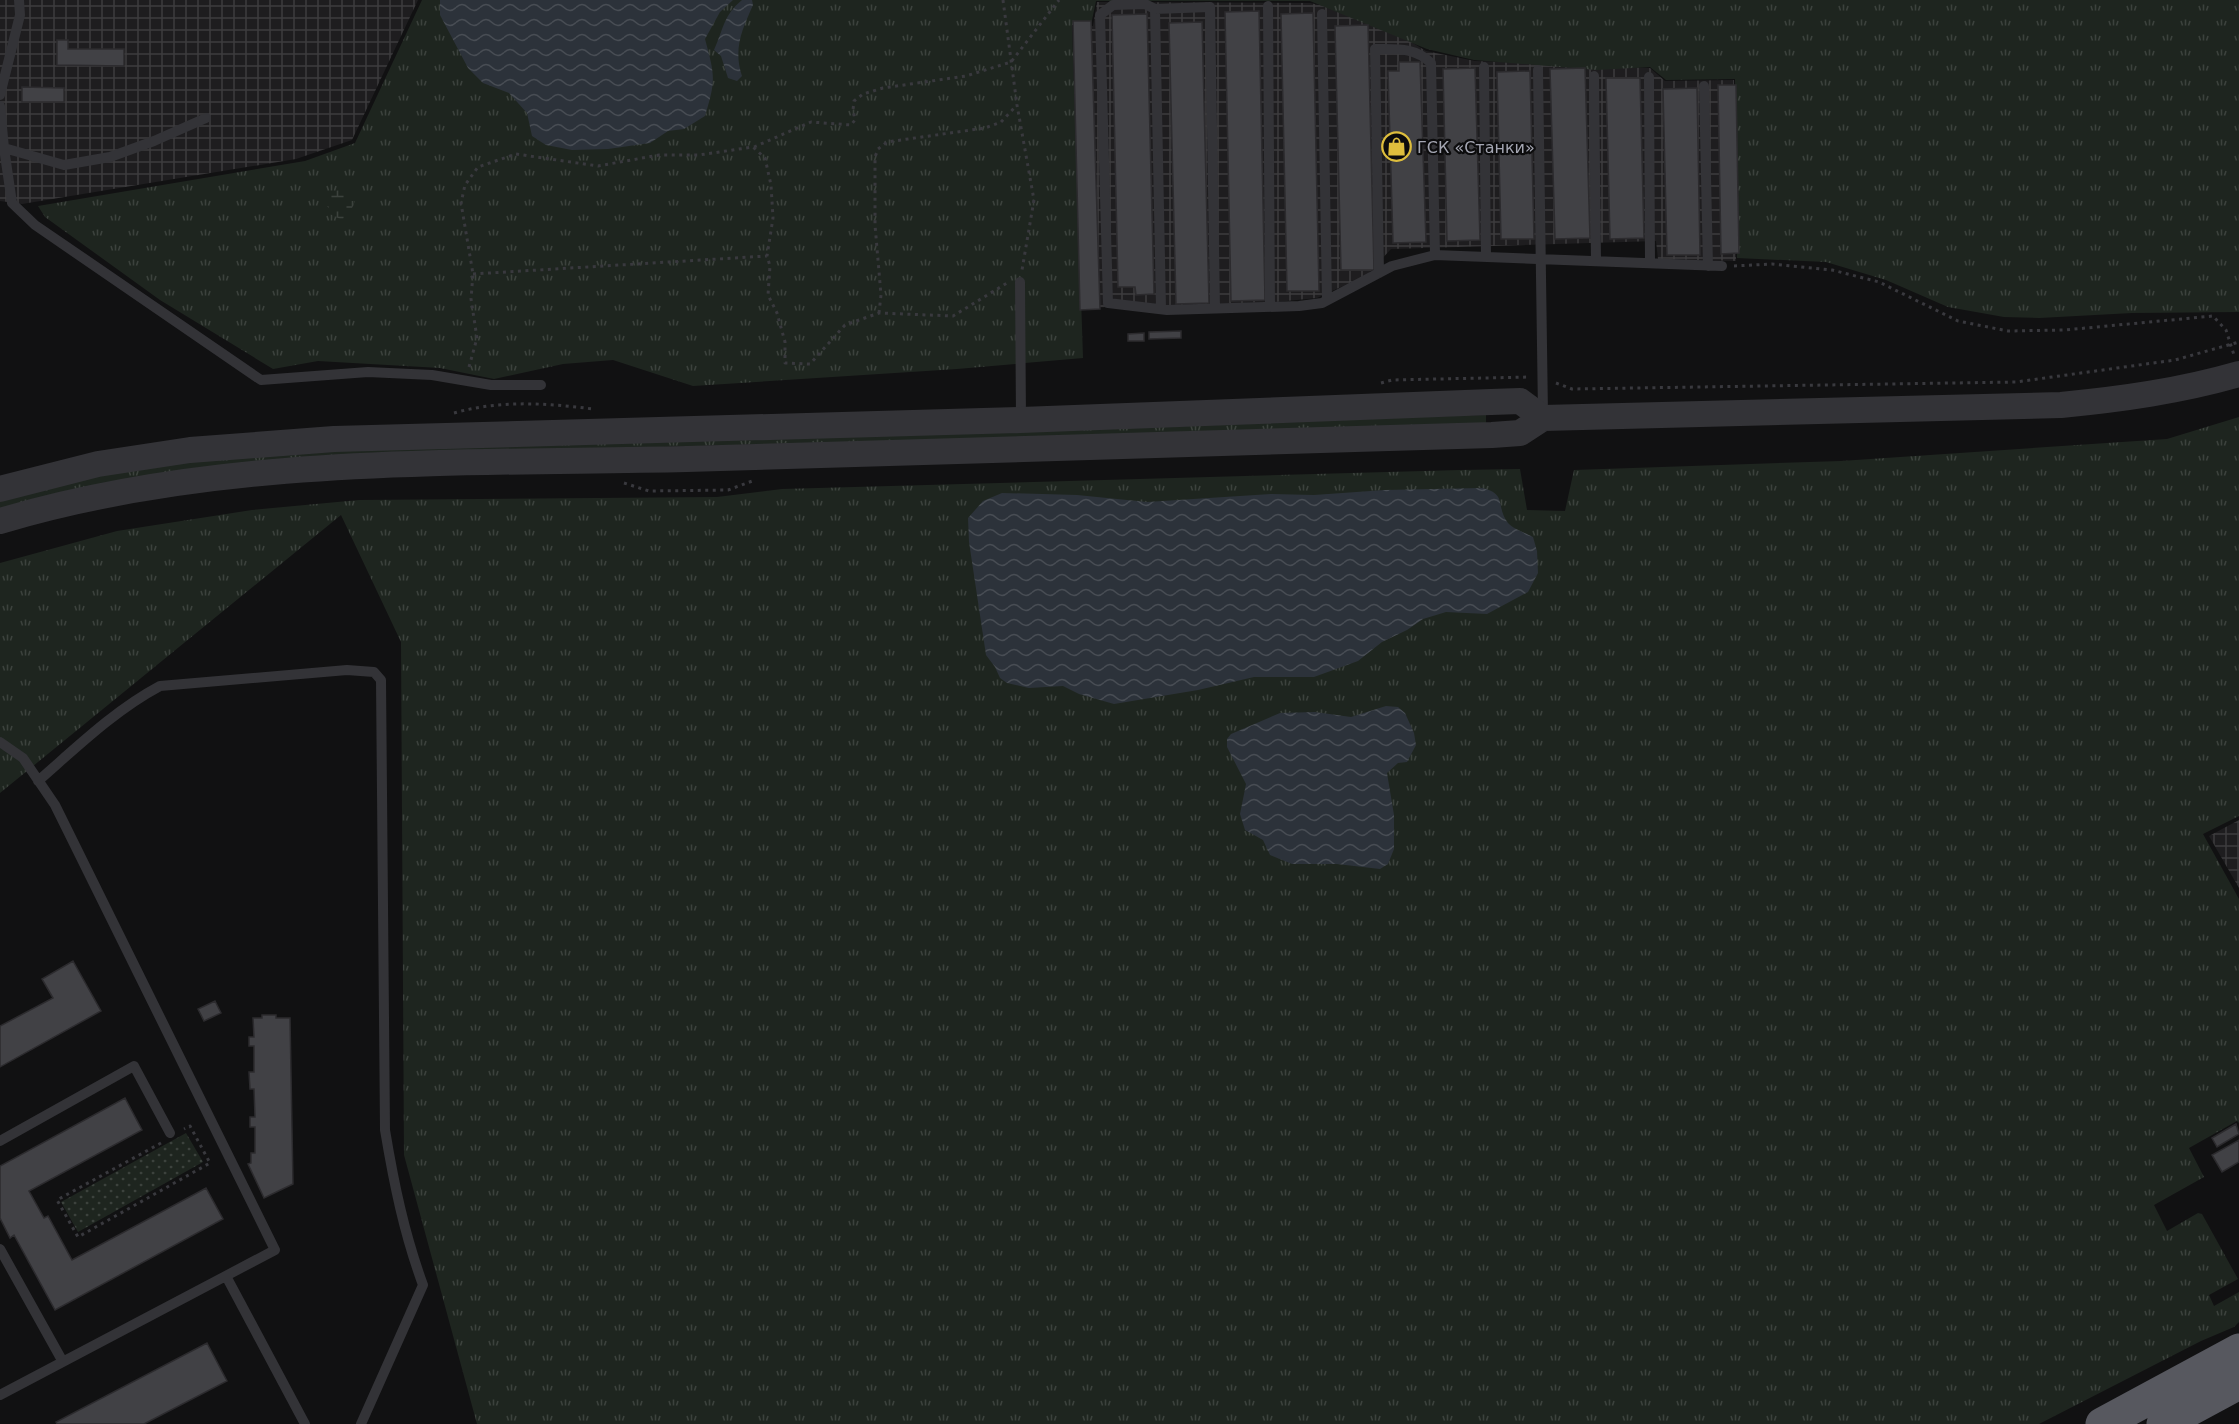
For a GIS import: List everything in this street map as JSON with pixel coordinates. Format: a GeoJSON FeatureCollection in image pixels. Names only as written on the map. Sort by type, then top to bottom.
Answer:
{"type":"FeatureCollection","features":[{"type":"Feature","properties":{"kind":"highway"},"geometry":{"type":"LineString","coordinates":[[2102,1424],[2239,1350]]}},
{"type":"Feature","properties":{"kind":"highway"},"geometry":{"type":"LineString","coordinates":[[2163,1424],[2239,1383]]}},
{"type":"Feature","properties":{"kind":"street"},"geometry":{"type":"LineString","coordinates":[[0,521],[38,509],[107,494],[251,474],[373,466],[702,459],[1492,435],[1520,433],[1543,418],[2061,405],[2129,398],[2193,387],[2239,374]]}},
{"type":"Feature","properties":{"kind":"street"},"geometry":{"type":"LineString","coordinates":[[0,489],[98,464],[190,450],[334,439],[1021,420],[1520,401],[1543,418]]}},
{"type":"Feature","properties":{"kind":"lane"},"geometry":{"type":"LineString","coordinates":[[0,95],[20,15],[19,0]]}},
{"type":"Feature","properties":{"kind":"lane"},"geometry":{"type":"LineString","coordinates":[[1215,308],[1210,7],[1155,9],[1145,4],[1113,5],[1100,15],[1107,303],[1167,310],[1299,306],[1327,300],[1392,266],[1435,255],[1722,266]]}},
{"type":"Feature","properties":{"kind":"lane"},"geometry":{"type":"LineString","coordinates":[[1269,6],[1270,307]]}},
{"type":"Feature","properties":{"kind":"lane"},"geometry":{"type":"LineString","coordinates":[[1155,9],[1161,308]]}},
{"type":"Feature","properties":{"kind":"lane"},"geometry":{"type":"LineString","coordinates":[[1322,14],[1327,300]]}},
{"type":"Feature","properties":{"kind":"lane"},"geometry":{"type":"LineString","coordinates":[[1379,273],[1375,49],[1403,48],[1422,53],[1431,63],[1435,255]]}},
{"type":"Feature","properties":{"kind":"lane"},"geometry":{"type":"LineString","coordinates":[[1484,67],[1486,257]]}},
{"type":"Feature","properties":{"kind":"lane"},"geometry":{"type":"LineString","coordinates":[[1538,70],[1543,418]]}},
{"type":"Feature","properties":{"kind":"lane"},"geometry":{"type":"LineString","coordinates":[[1594,76],[1596,261]]}},
{"type":"Feature","properties":{"kind":"lane"},"geometry":{"type":"LineString","coordinates":[[1648,77],[1650,263]]}},
{"type":"Feature","properties":{"kind":"lane"},"geometry":{"type":"LineString","coordinates":[[1704,86],[1708,266]]}},
{"type":"Feature","properties":{"kind":"lane"},"geometry":{"type":"LineString","coordinates":[[0,106],[12,203],[35,225],[261,380],[368,372],[432,375],[490,385],[541,386]]}},
{"type":"Feature","properties":{"kind":"lane"},"geometry":{"type":"LineString","coordinates":[[4,148],[64,165],[110,157],[206,118]]}},
{"type":"Feature","properties":{"kind":"lane"},"geometry":{"type":"LineString","coordinates":[[1020,282],[1021,420]]}},
{"type":"Feature","properties":{"kind":"lane"},"geometry":{"type":"LineString","coordinates":[[38,781],[90,735],[160,686],[347,670],[374,672],[381,680],[385,1130],[397,1202],[423,1285],[361,1424]]}},
{"type":"Feature","properties":{"kind":"lane"},"geometry":{"type":"LineString","coordinates":[[0,742],[23,758],[55,805],[275,1250],[0,1395]]}},
{"type":"Feature","properties":{"kind":"lane"},"geometry":{"type":"LineString","coordinates":[[0,1141],[134,1066],[171,1135]]}},
{"type":"Feature","properties":{"kind":"lane"},"geometry":{"type":"LineString","coordinates":[[0,1249],[63,1362]]}},
{"type":"Feature","properties":{"kind":"lane"},"geometry":{"type":"LineString","coordinates":[[226,1276],[305,1424]]}},
{"type":"Feature","properties":{"kind":"path"},"geometry":{"type":"LineString","coordinates":[[753,147],[765,158],[771,185],[773,218],[767,256],[770,266],[768,295],[777,313],[785,342],[785,363],[810,364],[845,325],[879,313],[953,316],[1008,282],[1020,282],[1034,200],[1017,105],[1003,0]]}},
{"type":"Feature","properties":{"kind":"path"},"geometry":{"type":"LineString","coordinates":[[464,380],[473,358],[477,338],[471,299],[472,274],[461,203],[465,185],[478,167],[516,154],[598,166],[659,155],[699,155],[753,147],[811,122],[851,125],[855,120],[854,101],[863,94],[884,88],[966,76],[1011,62],[1059,0]]}},
{"type":"Feature","properties":{"kind":"path"},"geometry":{"type":"LineString","coordinates":[[879,313],[881,280],[875,225],[875,157],[878,149],[887,142],[985,128],[1001,122],[1017,105]]}},
{"type":"Feature","properties":{"kind":"path"},"geometry":{"type":"LineString","coordinates":[[472,274],[767,256]]}},
{"type":"Feature","properties":{"kind":"path"},"geometry":{"type":"LineString","coordinates":[[1722,266],[1772,264],[1832,270],[1879,282],[1958,321],[2008,330],[2065,330],[2213,316],[2226,330],[2239,374]]}},
{"type":"Feature","properties":{"kind":"path"},"geometry":{"type":"LineString","coordinates":[[620,481],[649,491],[728,490],[759,478]]}},
{"type":"Feature","properties":{"kind":"path"},"geometry":{"type":"LineString","coordinates":[[190,1126],[210,1163],[78,1236],[57,1200],[171,1135],[190,1126]]}},
{"type":"Feature","properties":{"kind":"shaded area"},"geometry":{"type":"Polygon","coordinates":[[[0,0],[418,0],[352,140],[296,159],[22,204],[0,201],[0,0]]]}},
{"type":"Feature","properties":{"kind":"shaded area","name":"ГСК «Станки»"},"geometry":{"type":"Polygon","coordinates":[[[1097,2],[1310,3],[1367,15],[1426,51],[1475,61],[1650,68],[1665,81],[1734,80],[1736,261],[1658,259],[1656,241],[1391,249],[1367,275],[1317,298],[1276,302],[1081,308],[1073,26],[1093,26],[1097,2]]]}},
{"type":"Feature","properties":{"kind":"shaded area"},"geometry":{"type":"Polygon","coordinates":[[[2239,820],[2239,888],[2209,836],[2239,820]]]}},
{"type":"Feature","properties":{"kind":"green space"},"geometry":{"type":"Polygon","coordinates":[[[422,0],[2239,0],[2239,312],[2004,317],[1948,307],[1886,280],[1826,262],[1737,258],[1735,79],[1666,80],[1650,67],[1597,70],[1474,60],[1427,49],[1310,1],[1096,1],[1091,25],[1072,25],[1083,358],[957,369],[693,386],[613,360],[563,364],[494,379],[440,368],[318,361],[273,369],[160,300],[45,217],[38,206],[305,161],[355,143],[422,0]]]}},
{"type":"Feature","properties":{"kind":"green space"},"geometry":{"type":"Polygon","coordinates":[[[342,189],[352,189],[354,202],[351,210],[342,220],[328,213],[328,207],[324,203],[331,193],[342,189]]]}},
{"type":"Feature","properties":{"kind":"green space"},"geometry":{"type":"Polygon","coordinates":[[[1486,415],[1486,425],[399,454],[0,512],[0,501],[48,486],[150,465],[260,453],[1486,415]]]}},
{"type":"Feature","properties":{"kind":"green space"},"geometry":{"type":"Polygon","coordinates":[[[2239,417],[2239,816],[2203,834],[2239,899],[2239,1123],[2237,1121],[2189,1148],[2204,1177],[2154,1205],[2167,1231],[2198,1213],[2202,1214],[2238,1279],[2209,1295],[2214,1306],[2239,1292],[2239,1322],[2234,1327],[2201,1341],[2039,1424],[477,1424],[404,1155],[401,642],[341,515],[0,793],[0,563],[117,531],[252,510],[359,500],[717,497],[782,489],[1520,469],[1527,510],[1565,511],[1574,470],[1841,461],[2167,439],[2239,417]]]}},
{"type":"Feature","properties":{"kind":"green space"},"geometry":{"type":"Polygon","coordinates":[[[186,1133],[203,1162],[78,1232],[61,1202],[186,1133]]]}},
{"type":"Feature","properties":{"kind":"water"},"geometry":{"type":"Polygon","coordinates":[[[440,0],[733,0],[720,12],[705,39],[713,78],[705,116],[684,129],[668,131],[650,143],[608,149],[572,150],[546,145],[532,136],[527,113],[509,93],[483,83],[468,68],[440,15],[440,0]]]}},
{"type":"Feature","properties":{"kind":"water"},"geometry":{"type":"Polygon","coordinates":[[[742,0],[752,0],[753,5],[740,40],[738,57],[742,76],[737,81],[728,78],[721,56],[714,50],[727,17],[742,0]]]}},
{"type":"Feature","properties":{"kind":"water"},"geometry":{"type":"Polygon","coordinates":[[[1482,488],[1498,497],[1504,517],[1510,525],[1533,537],[1537,551],[1538,573],[1528,592],[1487,614],[1446,612],[1423,619],[1382,642],[1358,661],[1314,677],[1254,677],[1198,690],[1114,704],[1079,694],[1063,686],[1029,688],[1007,683],[1000,678],[986,655],[969,542],[968,518],[983,501],[1002,493],[1077,495],[1147,502],[1271,494],[1314,495],[1385,490],[1482,488]]]}},
{"type":"Feature","properties":{"kind":"water"},"geometry":{"type":"Polygon","coordinates":[[[1386,706],[1398,707],[1405,713],[1414,733],[1416,745],[1407,762],[1398,763],[1387,773],[1394,815],[1394,849],[1388,864],[1380,869],[1337,864],[1292,864],[1270,855],[1263,840],[1245,830],[1240,814],[1246,784],[1227,747],[1227,739],[1231,734],[1280,713],[1315,712],[1351,717],[1386,706]]]}},
{"type":"Feature","properties":{"kind":"building"},"geometry":{"type":"Polygon","coordinates":[[[1259,11],[1265,300],[1231,301],[1225,12],[1259,11]]]}},
{"type":"Feature","properties":{"kind":"building"},"geometry":{"type":"Polygon","coordinates":[[[1313,13],[1319,291],[1287,291],[1281,14],[1313,13]]]}},
{"type":"Feature","properties":{"kind":"building"},"geometry":{"type":"Polygon","coordinates":[[[1147,14],[1154,294],[1136,295],[1135,287],[1118,287],[1112,15],[1147,14]]]}},
{"type":"Feature","properties":{"kind":"building"},"geometry":{"type":"Polygon","coordinates":[[[1073,21],[1091,21],[1100,309],[1080,310],[1073,21]]]}},
{"type":"Feature","properties":{"kind":"building"},"geometry":{"type":"Polygon","coordinates":[[[1202,22],[1209,303],[1176,304],[1169,23],[1202,22]]]}},
{"type":"Feature","properties":{"kind":"building"},"geometry":{"type":"Polygon","coordinates":[[[1368,25],[1374,270],[1341,270],[1335,26],[1368,25]]]}},
{"type":"Feature","properties":{"kind":"building"},"geometry":{"type":"Polygon","coordinates":[[[57,40],[68,40],[68,49],[124,49],[124,66],[57,65],[57,40]]]}},
{"type":"Feature","properties":{"kind":"building"},"geometry":{"type":"Polygon","coordinates":[[[1399,62],[1420,62],[1426,242],[1393,243],[1388,71],[1399,71],[1399,62]]]}},
{"type":"Feature","properties":{"kind":"building"},"geometry":{"type":"Polygon","coordinates":[[[1475,68],[1480,240],[1447,241],[1443,69],[1475,68]]]}},
{"type":"Feature","properties":{"kind":"building"},"geometry":{"type":"Polygon","coordinates":[[[1585,68],[1590,238],[1555,239],[1550,69],[1585,68]]]}},
{"type":"Feature","properties":{"kind":"building"},"geometry":{"type":"Polygon","coordinates":[[[1530,71],[1534,239],[1501,239],[1497,72],[1530,71]]]}},
{"type":"Feature","properties":{"kind":"building"},"geometry":{"type":"Polygon","coordinates":[[[1606,78],[1640,78],[1644,238],[1610,239],[1606,78]]]}},
{"type":"Feature","properties":{"kind":"building"},"geometry":{"type":"Polygon","coordinates":[[[1718,85],[1736,85],[1739,253],[1721,254],[1718,85]]]}},
{"type":"Feature","properties":{"kind":"building"},"geometry":{"type":"Polygon","coordinates":[[[22,87],[64,88],[64,102],[22,102],[22,87]]]}},
{"type":"Feature","properties":{"kind":"building"},"geometry":{"type":"Polygon","coordinates":[[[1697,88],[1700,255],[1667,255],[1663,89],[1697,88]]]}},
{"type":"Feature","properties":{"kind":"building"},"geometry":{"type":"Polygon","coordinates":[[[1181,331],[1181,338],[1149,339],[1149,332],[1181,331]]]}},
{"type":"Feature","properties":{"kind":"building"},"geometry":{"type":"Polygon","coordinates":[[[1144,333],[1144,341],[1128,341],[1128,334],[1144,333]]]}},
{"type":"Feature","properties":{"kind":"building"},"geometry":{"type":"Polygon","coordinates":[[[73,961],[101,1011],[0,1067],[0,1026],[53,998],[42,979],[73,961]]]}},
{"type":"Feature","properties":{"kind":"building"},"geometry":{"type":"Polygon","coordinates":[[[215,1001],[221,1013],[204,1021],[198,1009],[215,1001]]]}},
{"type":"Feature","properties":{"kind":"building"},"geometry":{"type":"Polygon","coordinates":[[[262,1015],[290,1018],[293,1184],[264,1198],[248,1164],[251,1163],[251,1153],[255,1153],[255,1127],[250,1127],[250,1117],[255,1117],[254,1089],[250,1089],[249,1072],[254,1072],[254,1046],[249,1046],[249,1037],[254,1037],[253,1018],[262,1018],[262,1015]]]}},
{"type":"Feature","properties":{"kind":"building"},"geometry":{"type":"Polygon","coordinates":[[[125,1098],[142,1130],[29,1191],[44,1218],[48,1216],[72,1260],[206,1188],[223,1219],[55,1310],[14,1235],[10,1238],[0,1218],[0,1166],[125,1098]]]}},
{"type":"Feature","properties":{"kind":"building"},"geometry":{"type":"Polygon","coordinates":[[[2236,1124],[2239,1134],[2217,1147],[2212,1138],[2236,1124]]]}},
{"type":"Feature","properties":{"kind":"building"},"geometry":{"type":"Polygon","coordinates":[[[2239,1140],[2239,1162],[2222,1172],[2212,1155],[2239,1140]]]}},
{"type":"Feature","properties":{"kind":"building"},"geometry":{"type":"Polygon","coordinates":[[[207,1343],[227,1381],[144,1424],[57,1424],[56,1422],[207,1343]]]}},
{"type":"Feature","properties":{"kind":"place","name":"ГСК «Станки»"},"geometry":{"type":"Point","coordinates":[1396,147]}}]}
